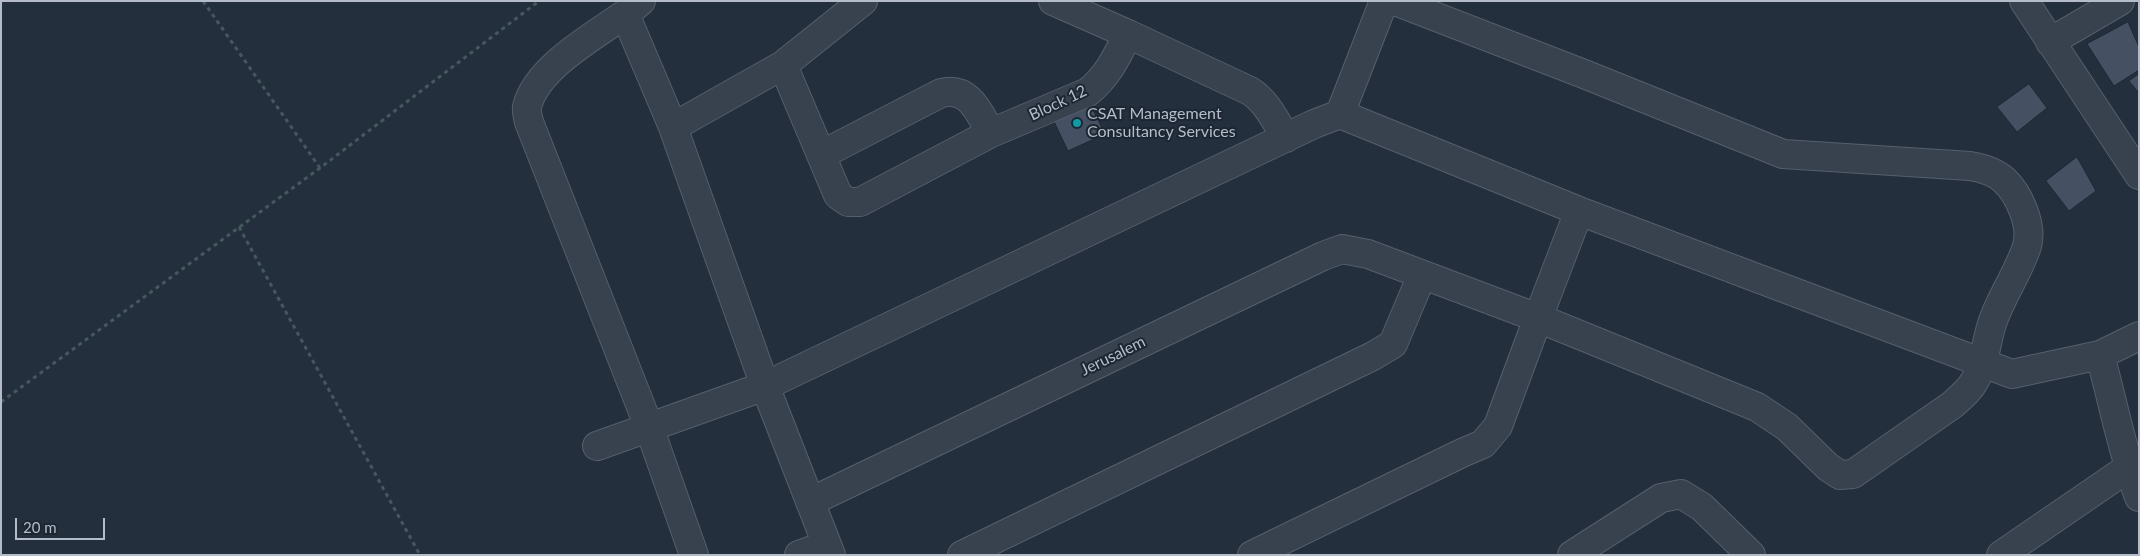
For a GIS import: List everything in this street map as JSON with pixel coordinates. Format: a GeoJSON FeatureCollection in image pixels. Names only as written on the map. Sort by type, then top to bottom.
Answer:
{"type":"FeatureCollection","features":[{"type":"Feature","properties":{"kind":"street"},"geometry":{"type":"LineString","coordinates":[[673,127],[783,65],[863,1]]}},
{"type":"Feature","properties":{"kind":"street"},"geometry":{"type":"LineString","coordinates":[[1053,1],[1250,91],[1269,109],[1286,138]]}},
{"type":"Feature","properties":{"kind":"street"},"geometry":{"type":"LineString","coordinates":[[1340,114],[1384,1]]}},
{"type":"Feature","properties":{"kind":"street"},"geometry":{"type":"LineString","coordinates":[[1395,1],[1783,154],[1970,166],[1987,169],[2004,180],[2023,208],[2028,244],[2002,297],[1990,328],[1982,362]]}},
{"type":"Feature","properties":{"kind":"street"},"geometry":{"type":"LineString","coordinates":[[2024,1],[2139,175]]}},
{"type":"Feature","properties":{"kind":"street"},"geometry":{"type":"LineString","coordinates":[[2050,42],[2120,1]]}},
{"type":"Feature","properties":{"kind":"street"},"geometry":{"type":"LineString","coordinates":[[694,555],[649,427],[529,122],[527,108],[540,79],[588,40],[633,8],[765,386],[829,550],[799,555]]}},
{"type":"Feature","properties":{"kind":"street","name":"Block 12"},"geometry":{"type":"LineString","coordinates":[[822,155],[838,195],[848,202],[860,202],[991,133],[1088,92],[1099,83],[1112,66],[1128,34]]}},
{"type":"Feature","properties":{"kind":"street"},"geometry":{"type":"LineString","coordinates":[[783,65],[822,155],[942,93],[952,90],[973,102],[991,133]]}},
{"type":"Feature","properties":{"kind":"street"},"geometry":{"type":"LineString","coordinates":[[597,446],[765,386],[1328,117],[1340,114],[1579,211],[2012,374],[2100,355],[2139,336]]}},
{"type":"Feature","properties":{"kind":"street"},"geometry":{"type":"LineString","coordinates":[[1252,555],[1483,444],[1498,426],[1579,211]]}},
{"type":"Feature","properties":{"kind":"street","name":"Jerusalem"},"geometry":{"type":"LineString","coordinates":[[810,502],[1323,256],[1342,249],[1368,254],[1538,318],[1757,407],[1787,427],[1828,467],[1840,475],[1853,474],[1865,467],[1952,405],[1976,380],[1982,362]]}},
{"type":"Feature","properties":{"kind":"street"},"geometry":{"type":"LineString","coordinates":[[962,555],[1373,356],[1393,344],[1422,275]]}},
{"type":"Feature","properties":{"kind":"street"},"geometry":{"type":"LineString","coordinates":[[2100,355],[2124,443],[2128,468],[2139,497]]}},
{"type":"Feature","properties":{"kind":"street"},"geometry":{"type":"LineString","coordinates":[[2001,555],[2128,468]]}},
{"type":"Feature","properties":{"kind":"street"},"geometry":{"type":"LineString","coordinates":[[1572,555],[1661,498],[1681,494],[1702,508],[1751,555]]}},
{"type":"Feature","properties":{"kind":"path"},"geometry":{"type":"LineString","coordinates":[[203,1],[320,168]]}},
{"type":"Feature","properties":{"kind":"path"},"geometry":{"type":"LineString","coordinates":[[1,402],[320,168],[539,1]]}},
{"type":"Feature","properties":{"kind":"path"},"geometry":{"type":"LineString","coordinates":[[239,227],[420,555]]}},
{"type":"Feature","properties":{"kind":"building"},"geometry":{"type":"Polygon","coordinates":[[[2128,22],[2139,47],[2139,70],[2114,86],[2087,44],[2128,22]]]}},
{"type":"Feature","properties":{"kind":"building"},"geometry":{"type":"Polygon","coordinates":[[[2139,74],[2139,93],[2129,81],[2139,74]]]}},
{"type":"Feature","properties":{"kind":"building"},"geometry":{"type":"Polygon","coordinates":[[[2029,84],[2047,108],[2017,132],[1997,107],[2029,84]]]}},
{"type":"Feature","properties":{"kind":"building","name":"CSAT Management Consultancy Services"},"geometry":{"type":"Polygon","coordinates":[[[1086,96],[1105,134],[1068,151],[1049,111],[1086,96]]]}},
{"type":"Feature","properties":{"kind":"building"},"geometry":{"type":"Polygon","coordinates":[[[2077,157],[2096,191],[2069,211],[2046,181],[2077,157]]]}},
{"type":"Feature","properties":{"kind":"place","name":"CSAT Management Consultancy Services"},"geometry":{"type":"Point","coordinates":[1077,123]}}]}
